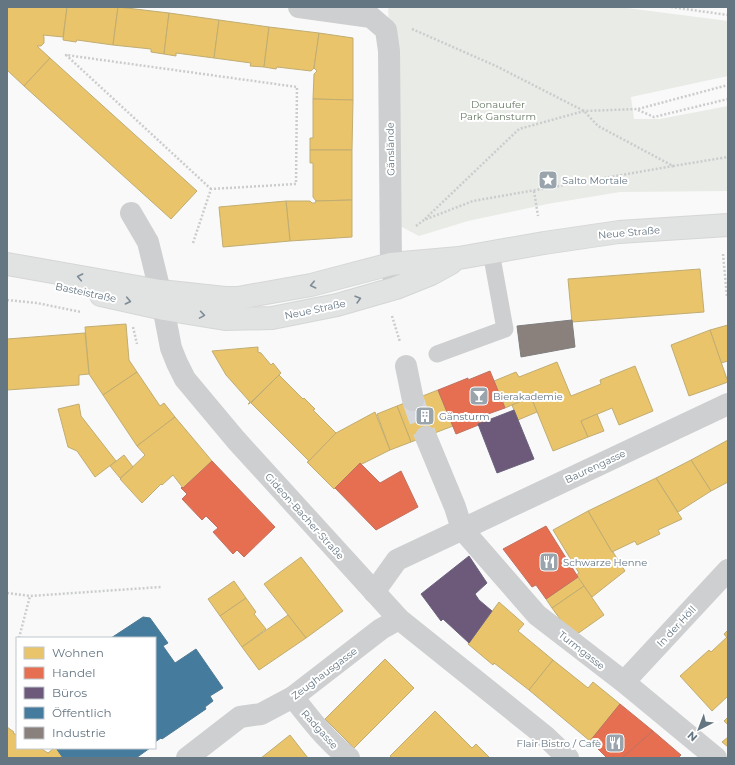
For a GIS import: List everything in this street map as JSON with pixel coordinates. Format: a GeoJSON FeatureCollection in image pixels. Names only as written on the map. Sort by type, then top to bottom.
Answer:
{"type":"FeatureCollection","features":[{"type":"Feature","properties":{"kind":"street"},"geometry":{"type":"LineString","coordinates":[[299,7],[379,23]]}},
{"type":"Feature","properties":{"kind":"street","name":"Gänslände"},"geometry":{"type":"LineString","coordinates":[[379,23],[389,50],[391,254],[396,288]]}},
{"type":"Feature","properties":{"kind":"street","name":"Gideon-Bacher-Straße"},"geometry":{"type":"LineString","coordinates":[[131,213],[148,242],[162,300],[171,348],[185,379],[236,440],[399,619],[545,736],[568,758]]}},
{"type":"Feature","properties":{"kind":"street","name":"Neue Straße"},"geometry":{"type":"LineString","coordinates":[[162,300],[238,298],[311,285],[391,254],[459,258],[619,232],[728,225]]}},
{"type":"Feature","properties":{"kind":"street","name":"Neue Straße"},"geometry":{"type":"LineString","coordinates":[[162,300],[225,319],[272,318],[337,305],[396,288],[431,274],[459,258]]}},
{"type":"Feature","properties":{"kind":"street","name":"Basteistraße"},"geometry":{"type":"LineString","coordinates":[[7,264],[162,300]]}},
{"type":"Feature","properties":{"kind":"street","name":"Basteistraße"},"geometry":{"type":"LineString","coordinates":[[7,278],[162,300]]}},
{"type":"Feature","properties":{"kind":"street"},"geometry":{"type":"LineString","coordinates":[[406,366],[413,400]]}},
{"type":"Feature","properties":{"kind":"street","name":"Baurengasse"},"geometry":{"type":"LineString","coordinates":[[462,529],[728,404]]}},
{"type":"Feature","properties":{"kind":"street"},"geometry":{"type":"LineString","coordinates":[[374,592],[397,560],[462,529],[455,507],[426,437]]}},
{"type":"Feature","properties":{"kind":"street","name":"Turmgasse"},"geometry":{"type":"LineString","coordinates":[[462,529],[537,615],[624,682],[716,758]]}},
{"type":"Feature","properties":{"kind":"street","name":"In der Höll"},"geometry":{"type":"LineString","coordinates":[[624,682],[728,570]]}},
{"type":"Feature","properties":{"kind":"street","name":"Zeughausgasse"},"geometry":{"type":"LineString","coordinates":[[187,758],[240,718],[261,714],[293,697],[381,629],[399,619]]}},
{"type":"Feature","properties":{"kind":"street","name":"Radgasse"},"geometry":{"type":"LineString","coordinates":[[293,697],[307,716],[336,748],[349,758]]}},
{"type":"Feature","properties":{"kind":"lane"},"geometry":{"type":"LineString","coordinates":[[438,354],[505,329],[491,252]]}},
{"type":"Feature","properties":{"kind":"path"},"geometry":{"type":"LineString","coordinates":[[671,7],[695,9],[728,15]]}},
{"type":"Feature","properties":{"kind":"path"},"geometry":{"type":"LineString","coordinates":[[379,23],[412,29],[496,66],[584,111],[598,126],[673,166]]}},
{"type":"Feature","properties":{"kind":"path"},"geometry":{"type":"LineString","coordinates":[[66,55],[297,87],[296,184],[211,189],[66,55]]}},
{"type":"Feature","properties":{"kind":"path"},"geometry":{"type":"LineString","coordinates":[[391,254],[424,220],[520,129],[584,111],[638,109],[728,85]]}},
{"type":"Feature","properties":{"kind":"path"},"geometry":{"type":"LineString","coordinates":[[638,109],[654,117],[728,99]]}},
{"type":"Feature","properties":{"kind":"path"},"geometry":{"type":"LineString","coordinates":[[424,220],[473,201],[728,157]]}},
{"type":"Feature","properties":{"kind":"path"},"geometry":{"type":"LineString","coordinates":[[193,243],[211,189]]}},
{"type":"Feature","properties":{"kind":"path"},"geometry":{"type":"LineString","coordinates":[[534,191],[538,216]]}},
{"type":"Feature","properties":{"kind":"path"},"geometry":{"type":"LineString","coordinates":[[723,254],[728,297]]}},
{"type":"Feature","properties":{"kind":"path"},"geometry":{"type":"LineString","coordinates":[[7,300],[38,303],[84,312]]}},
{"type":"Feature","properties":{"kind":"path"},"geometry":{"type":"LineString","coordinates":[[391,314],[401,345]]}},
{"type":"Feature","properties":{"kind":"path"},"geometry":{"type":"LineString","coordinates":[[131,325],[134,329],[137,344]]}},
{"type":"Feature","properties":{"kind":"path"},"geometry":{"type":"LineString","coordinates":[[7,593],[30,596],[161,587]]}},
{"type":"Feature","properties":{"kind":"path"},"geometry":{"type":"LineString","coordinates":[[19,637],[30,596]]}},
{"type":"Feature","properties":{"kind":"green space","name":"Donauufer Park Gansturm"},"geometry":{"type":"Polygon","coordinates":[[[388,7],[619,7],[728,21],[728,76],[631,97],[634,119],[660,119],[728,106],[728,191],[620,192],[547,204],[468,221],[419,236],[400,226],[388,7]]]}},
{"type":"Feature","properties":{"kind":"building: Wohnen"},"geometry":{"type":"Polygon","coordinates":[[[7,7],[67,7],[63,37],[43,35],[44,43],[41,46],[37,46],[50,58],[24,86],[7,70],[7,7]]]}},
{"type":"Feature","properties":{"kind":"building: Wohnen"},"geometry":{"type":"Polygon","coordinates":[[[67,7],[118,7],[113,45],[77,40],[76,42],[63,40],[67,7]]]}},
{"type":"Feature","properties":{"kind":"building: Wohnen"},"geometry":{"type":"Polygon","coordinates":[[[118,7],[169,13],[164,54],[151,52],[151,49],[113,45],[118,7]]]}},
{"type":"Feature","properties":{"kind":"building: Wohnen"},"geometry":{"type":"Polygon","coordinates":[[[169,13],[219,20],[214,58],[176,53],[176,56],[164,54],[169,13]]]}},
{"type":"Feature","properties":{"kind":"building: Wohnen"},"geometry":{"type":"Polygon","coordinates":[[[219,20],[269,27],[264,67],[250,66],[251,63],[214,58],[219,20]]]}},
{"type":"Feature","properties":{"kind":"building: Wohnen"},"geometry":{"type":"Polygon","coordinates":[[[269,27],[319,33],[314,68],[311,71],[264,67],[269,27]]]}},
{"type":"Feature","properties":{"kind":"building: Wohnen"},"geometry":{"type":"Polygon","coordinates":[[[319,33],[353,38],[353,100],[313,99],[314,74],[317,71],[314,68],[319,33]]]}},
{"type":"Feature","properties":{"kind":"building: Wohnen"},"geometry":{"type":"Polygon","coordinates":[[[50,58],[197,191],[171,219],[24,86],[50,58]]]}},
{"type":"Feature","properties":{"kind":"building: Wohnen"},"geometry":{"type":"Polygon","coordinates":[[[313,99],[353,100],[352,150],[310,150],[310,138],[313,138],[313,99]]]}},
{"type":"Feature","properties":{"kind":"building: Wohnen"},"geometry":{"type":"Polygon","coordinates":[[[310,150],[352,150],[352,200],[316,201],[313,197],[313,163],[310,163],[310,150]]]}},
{"type":"Feature","properties":{"kind":"building: Wohnen"},"geometry":{"type":"Polygon","coordinates":[[[352,200],[352,237],[290,241],[286,201],[310,201],[315,203],[316,201],[352,200]]]}},
{"type":"Feature","properties":{"kind":"building: Wohnen"},"geometry":{"type":"Polygon","coordinates":[[[286,201],[290,241],[223,247],[219,207],[286,201]]]}},
{"type":"Feature","properties":{"kind":"building: Wohnen"},"geometry":{"type":"Polygon","coordinates":[[[700,269],[704,312],[572,322],[568,279],[700,269]]]}},
{"type":"Feature","properties":{"kind":"building: Wohnen"},"geometry":{"type":"Polygon","coordinates":[[[126,324],[129,360],[137,372],[103,395],[89,374],[85,327],[126,324]]]}},
{"type":"Feature","properties":{"kind":"building: Wohnen"},"geometry":{"type":"Polygon","coordinates":[[[728,325],[728,361],[721,363],[710,330],[728,325]]]}},
{"type":"Feature","properties":{"kind":"building: Wohnen"},"geometry":{"type":"Polygon","coordinates":[[[710,330],[728,382],[689,396],[671,345],[710,330]]]}},
{"type":"Feature","properties":{"kind":"building: Wohnen"},"geometry":{"type":"Polygon","coordinates":[[[85,333],[89,374],[79,375],[79,385],[7,390],[7,339],[85,333]]]}},
{"type":"Feature","properties":{"kind":"building: Wohnen"},"geometry":{"type":"Polygon","coordinates":[[[258,347],[258,352],[261,353],[271,365],[273,363],[281,373],[248,404],[250,402],[226,375],[212,351],[258,347]]]}},
{"type":"Feature","properties":{"kind":"building: Wohnen"},"geometry":{"type":"Polygon","coordinates":[[[557,362],[571,396],[601,384],[600,380],[635,366],[653,411],[619,425],[612,408],[581,421],[588,437],[553,451],[531,397],[505,408],[494,381],[516,372],[519,377],[557,362]]]}},
{"type":"Feature","properties":{"kind":"building: Wohnen"},"geometry":{"type":"Polygon","coordinates":[[[137,372],[160,406],[164,403],[175,417],[137,446],[103,395],[137,372]]]}},
{"type":"Feature","properties":{"kind":"building: Wohnen"},"geometry":{"type":"Polygon","coordinates":[[[279,375],[315,409],[313,410],[336,433],[309,461],[251,403],[279,375]]]}},
{"type":"Feature","properties":{"kind":"building: Wohnen","name":"Gänsturm"},"geometry":{"type":"Polygon","coordinates":[[[438,390],[453,426],[411,442],[397,406],[438,390]]]}},
{"type":"Feature","properties":{"kind":"building: Wohnen"},"geometry":{"type":"Polygon","coordinates":[[[531,397],[537,412],[518,420],[512,405],[531,397]]]}},
{"type":"Feature","properties":{"kind":"building: Wohnen"},"geometry":{"type":"Polygon","coordinates":[[[79,404],[81,416],[116,461],[95,477],[77,451],[68,447],[58,409],[79,404]]]}},
{"type":"Feature","properties":{"kind":"building: Wohnen"},"geometry":{"type":"Polygon","coordinates":[[[397,406],[411,442],[390,450],[377,414],[397,406]]]}},
{"type":"Feature","properties":{"kind":"building: Wohnen"},"geometry":{"type":"Polygon","coordinates":[[[375,412],[390,450],[362,464],[360,463],[334,489],[307,462],[336,433],[375,412]]]}},
{"type":"Feature","properties":{"kind":"building: Wohnen"},"geometry":{"type":"Polygon","coordinates":[[[597,414],[604,431],[588,437],[581,421],[597,414]]]}},
{"type":"Feature","properties":{"kind":"building: Wohnen"},"geometry":{"type":"Polygon","coordinates":[[[175,417],[212,461],[183,488],[173,475],[162,485],[161,484],[142,503],[120,479],[145,455],[137,446],[175,417]]]}},
{"type":"Feature","properties":{"kind":"building: Wohnen"},"geometry":{"type":"Polygon","coordinates":[[[728,440],[728,482],[711,491],[691,460],[728,440]]]}},
{"type":"Feature","properties":{"kind":"building: Wohnen"},"geometry":{"type":"Polygon","coordinates":[[[124,455],[133,467],[120,478],[110,466],[124,455]]]}},
{"type":"Feature","properties":{"kind":"building: Wohnen"},"geometry":{"type":"Polygon","coordinates":[[[691,460],[711,491],[678,512],[656,478],[691,460]]]}},
{"type":"Feature","properties":{"kind":"building: Wohnen"},"geometry":{"type":"Polygon","coordinates":[[[656,478],[682,519],[658,530],[660,534],[637,545],[635,541],[612,552],[588,511],[656,478]]]}},
{"type":"Feature","properties":{"kind":"building: Wohnen"},"geometry":{"type":"Polygon","coordinates":[[[588,511],[625,571],[592,597],[576,575],[579,573],[553,530],[588,511]]]}},
{"type":"Feature","properties":{"kind":"building: Wohnen"},"geometry":{"type":"Polygon","coordinates":[[[301,557],[343,611],[306,638],[264,584],[301,557]]]}},
{"type":"Feature","properties":{"kind":"building: Wohnen"},"geometry":{"type":"Polygon","coordinates":[[[578,577],[584,586],[552,608],[546,599],[578,577]]]}},
{"type":"Feature","properties":{"kind":"building: Wohnen"},"geometry":{"type":"Polygon","coordinates":[[[234,581],[246,598],[220,616],[208,599],[234,581]]]}},
{"type":"Feature","properties":{"kind":"building: Wohnen"},"geometry":{"type":"Polygon","coordinates":[[[584,586],[604,615],[573,637],[552,608],[584,586]]]}},
{"type":"Feature","properties":{"kind":"building: Wohnen"},"geometry":{"type":"Polygon","coordinates":[[[246,598],[256,612],[254,614],[266,629],[242,647],[220,616],[246,598]]]}},
{"type":"Feature","properties":{"kind":"building: Wohnen"},"geometry":{"type":"Polygon","coordinates":[[[499,602],[524,624],[518,631],[553,660],[529,690],[494,663],[493,665],[468,644],[499,602]]]}},
{"type":"Feature","properties":{"kind":"building: Wohnen"},"geometry":{"type":"Polygon","coordinates":[[[288,615],[306,638],[259,670],[242,647],[288,615]]]}},
{"type":"Feature","properties":{"kind":"building: Wohnen"},"geometry":{"type":"Polygon","coordinates":[[[728,630],[728,639],[724,634],[728,630]]]}},
{"type":"Feature","properties":{"kind":"building: Wohnen"},"geometry":{"type":"Polygon","coordinates":[[[727,637],[728,696],[712,711],[680,676],[709,650],[711,652],[727,637]]]}},
{"type":"Feature","properties":{"kind":"building: Wohnen"},"geometry":{"type":"Polygon","coordinates":[[[385,659],[414,688],[354,748],[325,719],[385,659]]]}},
{"type":"Feature","properties":{"kind":"building: Wohnen"},"geometry":{"type":"Polygon","coordinates":[[[553,660],[588,688],[593,682],[620,704],[590,741],[529,690],[553,660]]]}},
{"type":"Feature","properties":{"kind":"building: Wohnen"},"geometry":{"type":"Polygon","coordinates":[[[435,711],[472,748],[476,744],[490,758],[392,758],[390,756],[435,711]]]}},
{"type":"Feature","properties":{"kind":"building: Wohnen"},"geometry":{"type":"Polygon","coordinates":[[[728,717],[728,725],[724,721],[728,717]]]}},
{"type":"Feature","properties":{"kind":"building: Wohnen"},"geometry":{"type":"Polygon","coordinates":[[[7,727],[16,734],[16,749],[42,749],[48,753],[53,749],[57,749],[63,758],[7,758],[7,727]]]}},
{"type":"Feature","properties":{"kind":"building: Wohnen"},"geometry":{"type":"Polygon","coordinates":[[[290,735],[308,758],[261,758],[290,735]]]}},
{"type":"Feature","properties":{"kind":"building: Wohnen"},"geometry":{"type":"Polygon","coordinates":[[[728,737],[728,747],[722,742],[728,737]]]}},
{"type":"Feature","properties":{"kind":"building: Handel"},"geometry":{"type":"Polygon","coordinates":[[[490,371],[505,408],[488,414],[491,420],[456,434],[438,390],[490,371]]]}},
{"type":"Feature","properties":{"kind":"building: Handel"},"geometry":{"type":"Polygon","coordinates":[[[212,461],[275,527],[244,557],[237,550],[233,554],[213,532],[218,528],[206,516],[202,520],[182,499],[187,494],[181,488],[183,488],[212,461]]]}},
{"type":"Feature","properties":{"kind":"building: Handel"},"geometry":{"type":"Polygon","coordinates":[[[360,463],[380,483],[401,471],[418,507],[376,530],[335,488],[360,463]]]}},
{"type":"Feature","properties":{"kind":"building: Handel"},"geometry":{"type":"Polygon","coordinates":[[[546,526],[578,577],[546,599],[536,585],[532,587],[503,549],[546,526]]]}},
{"type":"Feature","properties":{"kind":"building: Handel"},"geometry":{"type":"Polygon","coordinates":[[[620,704],[653,731],[622,758],[607,758],[590,741],[620,704]]]}},
{"type":"Feature","properties":{"kind":"building: Handel"},"geometry":{"type":"Polygon","coordinates":[[[653,731],[681,755],[678,758],[622,758],[653,731]]]}},
{"type":"Feature","properties":{"kind":"building: Büros"},"geometry":{"type":"Polygon","coordinates":[[[514,410],[534,459],[497,473],[478,424],[514,410]]]}},
{"type":"Feature","properties":{"kind":"building: Büros"},"geometry":{"type":"Polygon","coordinates":[[[469,556],[487,583],[475,594],[479,600],[492,611],[469,643],[443,619],[441,621],[421,594],[469,556]]]}},
{"type":"Feature","properties":{"kind":"building: Öffentlich"},"geometry":{"type":"Polygon","coordinates":[[[143,617],[150,618],[168,643],[163,646],[175,663],[196,649],[223,688],[210,696],[213,701],[205,707],[206,709],[162,739],[161,738],[156,741],[156,637],[113,637],[143,617]]]}},
{"type":"Feature","properties":{"kind":"building: Öffentlich"},"geometry":{"type":"Polygon","coordinates":[[[57,749],[149,749],[136,758],[63,758],[57,749]]]}},
{"type":"Feature","properties":{"kind":"building: Industrie"},"geometry":{"type":"Polygon","coordinates":[[[572,320],[575,347],[521,357],[517,326],[572,320]]]}},
{"type":"Feature","properties":{"kind":"tunnel"},"geometry":{"type":"LineString","coordinates":[[413,400],[426,437]]}},
{"type":"Feature","properties":{"kind":"place","name":"Salto Mortale"},"geometry":{"type":"Point","coordinates":[548,180]}},
{"type":"Feature","properties":{"kind":"place","name":"Bierakademie"},"geometry":{"type":"Point","coordinates":[479,396]}},
{"type":"Feature","properties":{"kind":"place","name":"Gänsturm"},"geometry":{"type":"Point","coordinates":[425,416]}},
{"type":"Feature","properties":{"kind":"place","name":"Schwarze Henne"},"geometry":{"type":"Point","coordinates":[549,562]}},
{"type":"Feature","properties":{"kind":"place","name":"Flair Bistro / Cafè"},"geometry":{"type":"Point","coordinates":[615,743]}}]}
